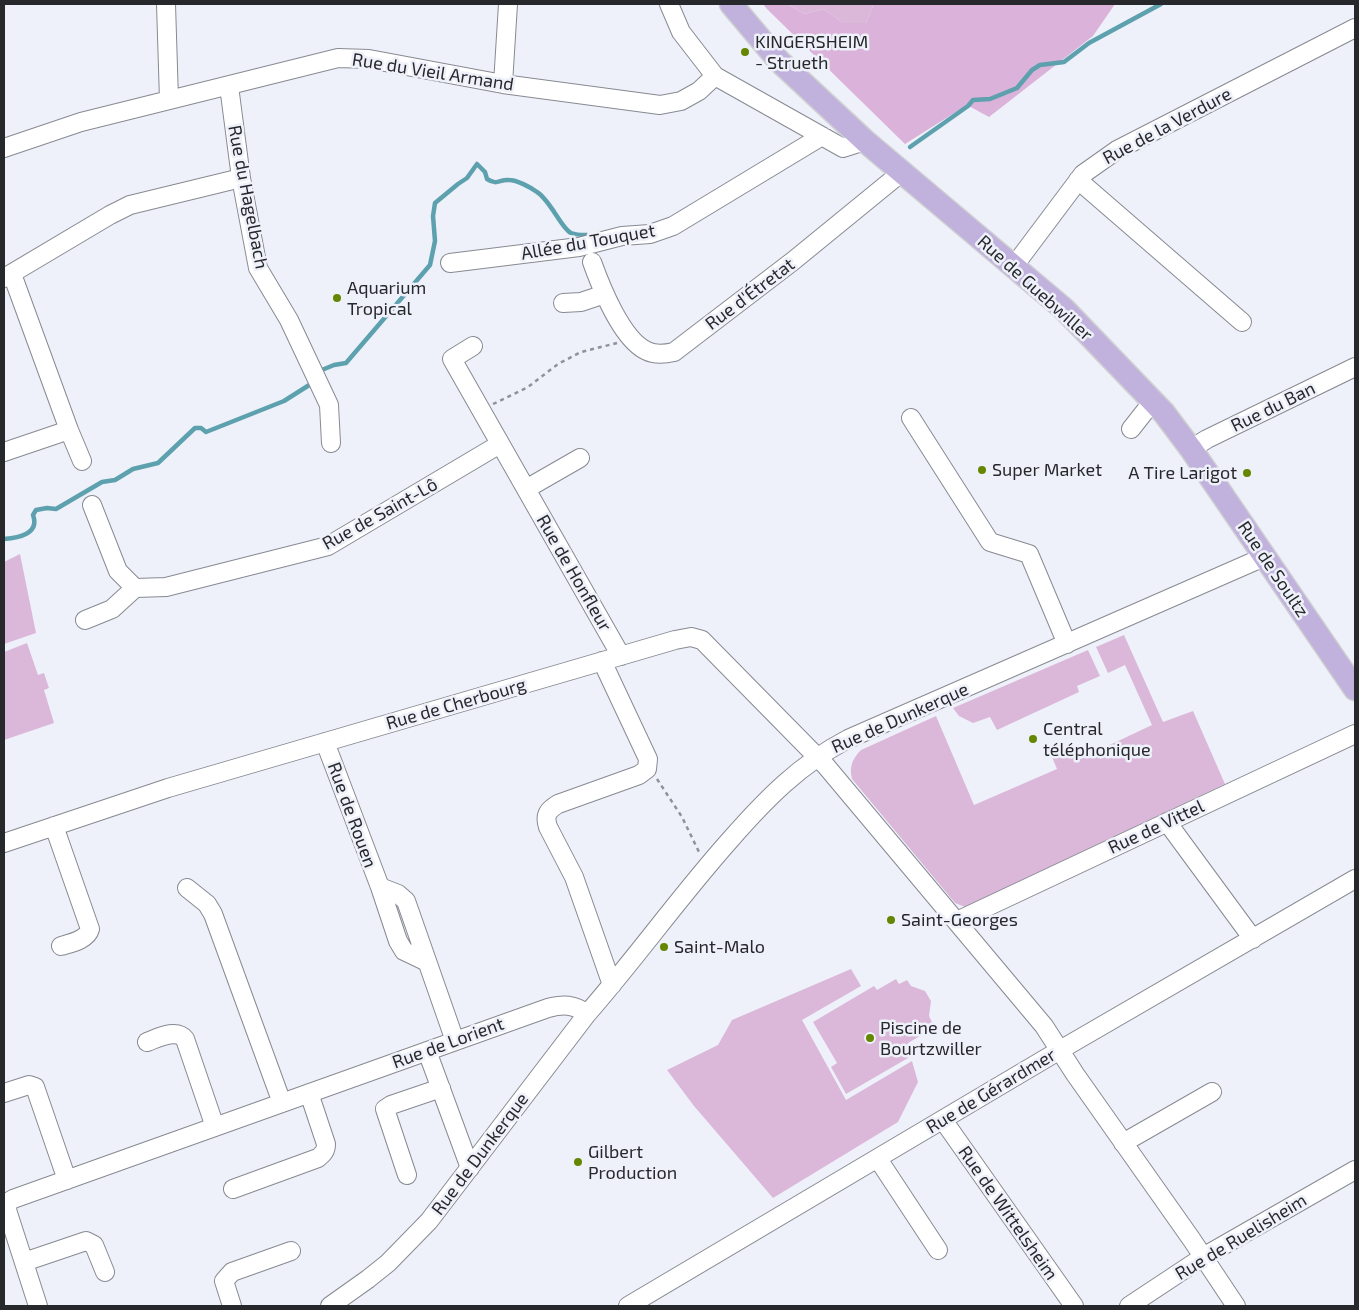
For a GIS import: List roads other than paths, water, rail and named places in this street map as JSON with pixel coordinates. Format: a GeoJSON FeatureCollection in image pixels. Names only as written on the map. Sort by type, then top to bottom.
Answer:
{"type":"FeatureCollection","features":[{"type":"Feature","properties":{"kind":"main road","name":"Rue de Guebwiller"},"geometry":{"type":"LineString","coordinates":[[731,4],[779,61],[865,141],[1064,309],[1164,413],[1191,448]]}},
{"type":"Feature","properties":{"kind":"main road","name":"Rue de Soultz"},"geometry":{"type":"LineString","coordinates":[[1191,448],[1264,557],[1354,685]]}},
{"type":"Feature","properties":{"kind":"street"},"geometry":{"type":"LineString","coordinates":[[166,4],[169,100]]}},
{"type":"Feature","properties":{"kind":"street"},"geometry":{"type":"LineString","coordinates":[[503,84],[508,4]]}},
{"type":"Feature","properties":{"kind":"street"},"geometry":{"type":"LineString","coordinates":[[669,4],[681,32],[715,76],[843,148],[865,141]]}},
{"type":"Feature","properties":{"kind":"street","name":"Rue de la Verdure"},"geometry":{"type":"LineString","coordinates":[[1014,266],[1084,185],[1083,174],[1117,150],[1355,28]]}},
{"type":"Feature","properties":{"kind":"street","name":"Rue du Vieil Armand"},"geometry":{"type":"LineString","coordinates":[[4,148],[80,122],[338,58],[369,59],[503,84],[660,104],[681,101],[699,91],[715,76]]}},
{"type":"Feature","properties":{"kind":"street","name":"Rue du Hagelbach"},"geometry":{"type":"LineString","coordinates":[[230,86],[241,178],[258,268],[289,320],[329,405],[331,443]]}},
{"type":"Feature","properties":{"kind":"street","name":"Allée du Touquet"},"geometry":{"type":"LineString","coordinates":[[450,263],[579,247],[622,236],[659,232],[822,136]]}},
{"type":"Feature","properties":{"kind":"street","name":"Rue d'Étretat"},"geometry":{"type":"LineString","coordinates":[[605,294],[629,338],[638,346],[649,352],[662,354],[674,352],[793,261],[902,172]]}},
{"type":"Feature","properties":{"kind":"street"},"geometry":{"type":"LineString","coordinates":[[82,461],[8,276],[130,205],[241,178]]}},
{"type":"Feature","properties":{"kind":"street"},"geometry":{"type":"LineString","coordinates":[[1084,185],[1242,322]]}},
{"type":"Feature","properties":{"kind":"street"},"geometry":{"type":"LineString","coordinates":[[563,303],[581,302],[605,294],[592,262]]}},
{"type":"Feature","properties":{"kind":"street","name":"Rue de Honfleur"},"geometry":{"type":"LineString","coordinates":[[473,346],[452,359],[621,656]]}},
{"type":"Feature","properties":{"kind":"street","name":"Rue du Ban"},"geometry":{"type":"LineString","coordinates":[[1191,448],[1355,367]]}},
{"type":"Feature","properties":{"kind":"street"},"geometry":{"type":"LineString","coordinates":[[1131,429],[1153,401]]}},
{"type":"Feature","properties":{"kind":"street"},"geometry":{"type":"LineString","coordinates":[[911,418],[990,542],[1030,554],[1067,644]]}},
{"type":"Feature","properties":{"kind":"street"},"geometry":{"type":"LineString","coordinates":[[4,452],[69,430]]}},
{"type":"Feature","properties":{"kind":"street","name":"Rue de Saint-Lô"},"geometry":{"type":"LineString","coordinates":[[135,588],[166,587],[328,546],[500,444]]}},
{"type":"Feature","properties":{"kind":"street"},"geometry":{"type":"LineString","coordinates":[[526,489],[580,458]]}},
{"type":"Feature","properties":{"kind":"street"},"geometry":{"type":"LineString","coordinates":[[85,620],[112,609],[135,588],[118,571],[92,505]]}},
{"type":"Feature","properties":{"kind":"street","name":"Rue de Dunkerque"},"geometry":{"type":"LineString","coordinates":[[330,1306],[368,1279],[406,1246],[428,1221],[587,1014],[706,866],[772,794],[801,768],[817,756],[848,739],[1264,557]]}},
{"type":"Feature","properties":{"kind":"street","name":"Rue de Cherbourg"},"geometry":{"type":"LineString","coordinates":[[4,843],[152,793],[621,656],[685,638],[691,637],[702,640],[817,756],[957,920],[1044,1026],[1075,1074],[1236,1306]]}},
{"type":"Feature","properties":{"kind":"street"},"geometry":{"type":"LineString","coordinates":[[602,662],[648,759],[648,765],[644,773],[639,776],[558,804],[548,810],[546,815],[548,827],[574,877],[612,985]]}},
{"type":"Feature","properties":{"kind":"street","name":"Rue de Vittel"},"geometry":{"type":"LineString","coordinates":[[957,920],[1355,734]]}},
{"type":"Feature","properties":{"kind":"street","name":"Rue de Rouen"},"geometry":{"type":"LineString","coordinates":[[326,742],[380,888],[398,894],[406,901],[455,1041]]}},
{"type":"Feature","properties":{"kind":"street"},"geometry":{"type":"LineString","coordinates":[[1167,822],[1253,939]]}},
{"type":"Feature","properties":{"kind":"street"},"geometry":{"type":"LineString","coordinates":[[54,826],[90,929],[85,937],[61,946]]}},
{"type":"Feature","properties":{"kind":"street","name":"Rue de Gérardmer"},"geometry":{"type":"LineString","coordinates":[[628,1306],[1060,1050],[1355,879]]}},
{"type":"Feature","properties":{"kind":"street"},"geometry":{"type":"LineString","coordinates":[[187,888],[207,904],[213,914],[282,1103]]}},
{"type":"Feature","properties":{"kind":"street","name":"Rue de Lorient"},"geometry":{"type":"LineString","coordinates":[[24,1262],[7,1210],[7,1205],[13,1199],[514,1019],[560,1005],[573,1006],[587,1014]]}},
{"type":"Feature","properties":{"kind":"street"},"geometry":{"type":"LineString","coordinates":[[147,1042],[175,1033],[182,1035],[185,1039],[214,1127]]}},
{"type":"Feature","properties":{"kind":"street"},"geometry":{"type":"LineString","coordinates":[[427,1050],[470,1168]]}},
{"type":"Feature","properties":{"kind":"street"},"geometry":{"type":"LineString","coordinates":[[4,1093],[29,1085],[35,1087],[68,1180]]}},
{"type":"Feature","properties":{"kind":"street"},"geometry":{"type":"LineString","coordinates":[[406,1175],[385,1113],[386,1109],[391,1104],[441,1088]]}},
{"type":"Feature","properties":{"kind":"street"},"geometry":{"type":"LineString","coordinates":[[234,1189],[322,1155],[326,1144],[309,1092]]}},
{"type":"Feature","properties":{"kind":"street"},"geometry":{"type":"LineString","coordinates":[[1123,1143],[1212,1092]]}},
{"type":"Feature","properties":{"kind":"street","name":"Rue de Wittelsheim"},"geometry":{"type":"LineString","coordinates":[[943,1120],[1074,1306]]}},
{"type":"Feature","properties":{"kind":"street"},"geometry":{"type":"LineString","coordinates":[[878,1159],[938,1250]]}},
{"type":"Feature","properties":{"kind":"street","name":"Rue de Ruelisheim"},"geometry":{"type":"LineString","coordinates":[[1129,1306],[1203,1257],[1355,1170]]}},
{"type":"Feature","properties":{"kind":"street"},"geometry":{"type":"LineString","coordinates":[[38,1306],[24,1262],[86,1241],[96,1248],[105,1272]]}},
{"type":"Feature","properties":{"kind":"street"},"geometry":{"type":"LineString","coordinates":[[232,1306],[224,1281],[228,1275],[291,1251]]}},
{"type":"Feature","properties":{"kind":"waterway"},"geometry":{"type":"LineString","coordinates":[[910,147],[968,106],[973,100],[990,99],[1017,88],[1032,70],[1040,65],[1064,62],[1089,43],[1161,4]]}},
{"type":"Feature","properties":{"kind":"waterway"},"geometry":{"type":"LineString","coordinates":[[317,372],[334,365],[346,363],[430,265],[435,241],[433,216],[435,203],[467,178],[477,164],[485,172],[487,179],[491,181],[512,180],[534,190],[547,202],[567,230],[571,233],[587,235]]}},
{"type":"Feature","properties":{"kind":"waterway"},"geometry":{"type":"LineString","coordinates":[[4,539],[21,536],[31,531],[34,521],[33,515],[36,510],[56,509],[102,482],[115,480],[133,469],[158,463],[195,428],[201,428],[206,432],[284,401],[314,382]]}},
{"type":"Feature","properties":{"kind":"place","name":"KINGERSHEIM - Strueth"},"geometry":{"type":"Point","coordinates":[745,52]}},
{"type":"Feature","properties":{"kind":"place","name":"Aquarium Tropical"},"geometry":{"type":"Point","coordinates":[337,298]}},
{"type":"Feature","properties":{"kind":"place","name":"Super Market"},"geometry":{"type":"Point","coordinates":[982,470]}},
{"type":"Feature","properties":{"kind":"place","name":"A Tire Larigot"},"geometry":{"type":"Point","coordinates":[1247,473]}},
{"type":"Feature","properties":{"kind":"place","name":"Central téléphonique"},"geometry":{"type":"Point","coordinates":[1033,739]}},
{"type":"Feature","properties":{"kind":"place","name":"Saint-Georges"},"geometry":{"type":"Point","coordinates":[891,920]}},
{"type":"Feature","properties":{"kind":"place","name":"Saint-Malo"},"geometry":{"type":"Point","coordinates":[664,947]}},
{"type":"Feature","properties":{"kind":"place","name":"Piscine de Bourtzwiller"},"geometry":{"type":"Point","coordinates":[870,1038]}},
{"type":"Feature","properties":{"kind":"place","name":"Gilbert Production"},"geometry":{"type":"Point","coordinates":[578,1162]}}]}
